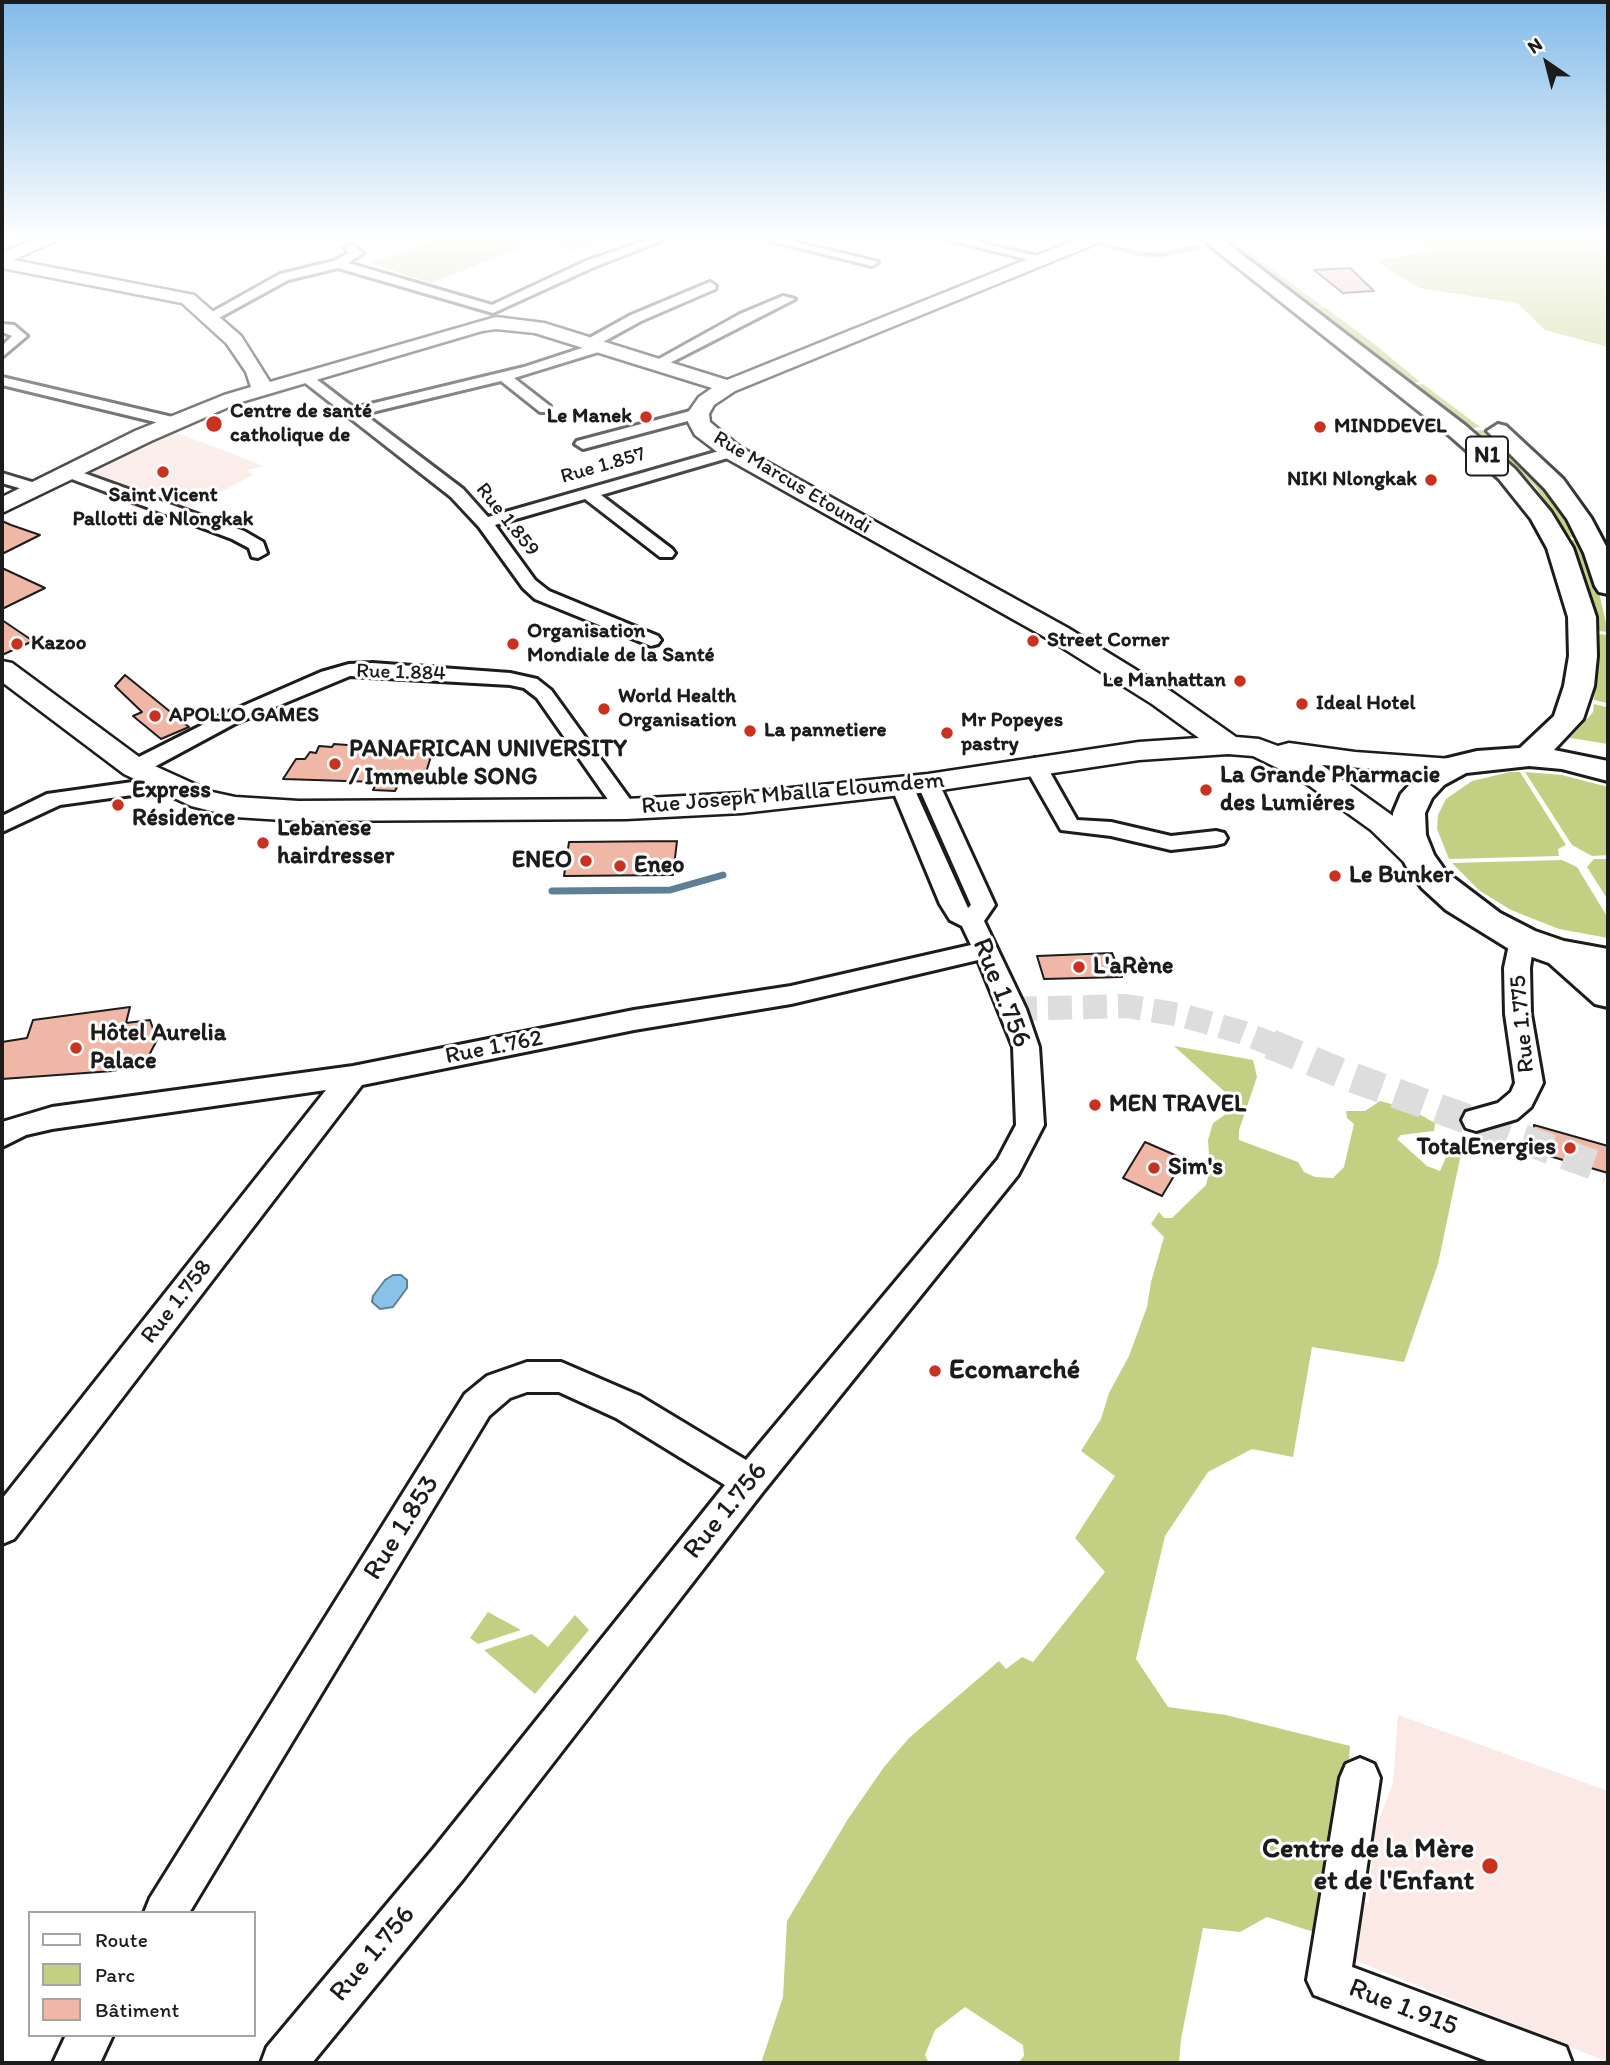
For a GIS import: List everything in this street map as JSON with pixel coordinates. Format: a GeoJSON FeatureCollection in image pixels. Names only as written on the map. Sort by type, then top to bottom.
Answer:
{"type":"FeatureCollection","features":[{"type":"Feature","properties":{"kind":"highway","name":"N1"},"geometry":{"type":"LineString","coordinates":[[1336,336],[1458,431],[1507,474],[1542,517],[1560,548],[1579,605],[1583,656],[1579,686],[1568,719],[1530,757]]}},
{"type":"Feature","properties":{"kind":"highway","name":"N1"},"geometry":{"type":"LineString","coordinates":[[1484,419],[1555,484],[1579,518],[1608,586]]}},
{"type":"Feature","properties":{"kind":"highway"},"geometry":{"type":"LineString","coordinates":[[1608,771],[1562,760],[1530,757],[1502,757],[1455,766],[1433,778],[1417,794],[1409,813],[1409,835],[1418,858],[1434,880],[1458,902],[1522,940],[1560,953],[1608,962]]}},
{"type":"Feature","properties":{"kind":"highway"},"geometry":{"type":"LineString","coordinates":[[1560,953],[1608,994]]}},
{"type":"Feature","properties":{"kind":"street"},"geometry":{"type":"LineString","coordinates":[[2,354],[19,336]]}},
{"type":"Feature","properties":{"kind":"street"},"geometry":{"type":"LineString","coordinates":[[227,336],[246,357],[262,388]]}},
{"type":"Feature","properties":{"kind":"street"},"geometry":{"type":"LineString","coordinates":[[2,506],[67,472],[176,422],[262,388],[306,379],[443,336]]}},
{"type":"Feature","properties":{"kind":"street"},"geometry":{"type":"LineString","coordinates":[[565,336],[728,387]]}},
{"type":"Feature","properties":{"kind":"street"},"geometry":{"type":"LineString","coordinates":[[351,413],[503,376],[594,346],[608,336]]}},
{"type":"Feature","properties":{"kind":"street"},"geometry":{"type":"LineString","coordinates":[[654,365],[708,336]]}},
{"type":"Feature","properties":{"kind":"street","name":"Rue Marcus Etoundi"},"geometry":{"type":"LineString","coordinates":[[853,336],[728,387],[706,401],[698,414],[703,430],[733,452],[1070,640],[1162,698],[1228,745]]}},
{"type":"Feature","properties":{"kind":"street"},"geometry":{"type":"LineString","coordinates":[[503,376],[545,410]]}},
{"type":"Feature","properties":{"kind":"street","name":"Rue 1.859"},"geometry":{"type":"LineString","coordinates":[[306,379],[432,473],[485,523],[528,584],[542,595],[651,640]]}},
{"type":"Feature","properties":{"kind":"street"},"geometry":{"type":"LineString","coordinates":[[2,381],[176,422]]}},
{"type":"Feature","properties":{"kind":"street"},"geometry":{"type":"LineString","coordinates":[[583,443],[698,414]]}},
{"type":"Feature","properties":{"kind":"street","name":"Rue 1.857"},"geometry":{"type":"LineString","coordinates":[[485,523],[733,452]]}},
{"type":"Feature","properties":{"kind":"street"},"geometry":{"type":"LineString","coordinates":[[67,472],[238,535],[257,546],[258,553]]}},
{"type":"Feature","properties":{"kind":"street"},"geometry":{"type":"LineString","coordinates":[[2,478],[36,488]]}},
{"type":"Feature","properties":{"kind":"street"},"geometry":{"type":"LineString","coordinates":[[589,494],[666,553]]}},
{"type":"Feature","properties":{"kind":"street","name":"Rue Joseph Mballa Eloumdem"},"geometry":{"type":"LineString","coordinates":[[2,669],[135,768],[202,799],[235,807],[299,811],[626,809],[782,800],[915,784],[1139,751],[1228,745],[1259,748],[1311,772],[1382,823],[1418,858]]}},
{"type":"Feature","properties":{"kind":"street","name":"Rue 1.884"},"geometry":{"type":"LineString","coordinates":[[135,768],[227,720],[349,670],[510,679],[530,683],[544,694],[626,809]]}},
{"type":"Feature","properties":{"kind":"street"},"geometry":{"type":"LineString","coordinates":[[1259,748],[1355,761],[1455,766]]}},
{"type":"Feature","properties":{"kind":"street"},"geometry":{"type":"LineString","coordinates":[[1035,765],[1069,825],[1111,829],[1171,843],[1216,838]]}},
{"type":"Feature","properties":{"kind":"street"},"geometry":{"type":"LineString","coordinates":[[2,825],[55,799],[168,784]]}},
{"type":"Feature","properties":{"kind":"street","name":"Rue 1.756"},"geometry":{"type":"LineString","coordinates":[[283,2063],[449,1863],[750,1481],[1008,1167],[1030,1125],[1026,1047],[979,935],[952,904],[915,784]]}},
{"type":"Feature","properties":{"kind":"street","name":"Rue 1.762"},"geometry":{"type":"LineString","coordinates":[[2,1136],[18,1126],[52,1118],[353,1076],[634,1020],[791,995],[979,935]]}},
{"type":"Feature","properties":{"kind":"street","name":"Rue 1.775"},"geometry":{"type":"LineString","coordinates":[[1476,1121],[1507,1111],[1521,1099],[1529,1083],[1526,1049],[1518,1014],[1517,968],[1522,940]]}},
{"type":"Feature","properties":{"kind":"street","name":"Rue 1.758"},"geometry":{"type":"LineString","coordinates":[[2,1527],[353,1076]]}},
{"type":"Feature","properties":{"kind":"street","name":"Rue 1.853"},"geometry":{"type":"LineString","coordinates":[[166,1911],[477,1405],[499,1387],[527,1377],[561,1377],[628,1407],[750,1481]]}},
{"type":"Feature","properties":{"kind":"street","name":"Rue 1.915"},"geometry":{"type":"LineString","coordinates":[[1360,1778],[1329,1980],[1550,2063]]}},
{"type":"Feature","properties":{"kind":"street"},"geometry":{"type":"LineString","coordinates":[[75,2063],[90,2037]]}},
{"type":"Feature","properties":{"kind":"shaded area","name":"Saint Vicent Pallotti de Nlongkak"},"geometry":{"type":"Polygon","coordinates":[[[164,428],[264,466],[247,470],[253,475],[182,512],[140,510],[65,478],[164,428]]]}},
{"type":"Feature","properties":{"kind":"shaded area","name":"Centre de la Mère et de l'Enfant"},"geometry":{"type":"Polygon","coordinates":[[[1398,1715],[1608,1791],[1608,2062],[1352,1959],[1355,1899],[1369,1903],[1374,1832],[1393,1783],[1398,1715]]]}},
{"type":"Feature","properties":{"kind":"green space"},"geometry":{"type":"Polygon","coordinates":[[[1352,336],[1364,336],[1420,382],[1412,383],[1352,336]]]}},
{"type":"Feature","properties":{"kind":"green space"},"geometry":{"type":"Polygon","coordinates":[[[1569,336],[1608,336],[1608,347],[1569,336]]]}},
{"type":"Feature","properties":{"kind":"green space"},"geometry":{"type":"Polygon","coordinates":[[[1423,384],[1480,427],[1471,428],[1414,385],[1423,384]]]}},
{"type":"Feature","properties":{"kind":"green space"},"geometry":{"type":"Polygon","coordinates":[[[1484,430],[1518,458],[1549,492],[1578,538],[1570,537],[1535,486],[1474,431],[1484,430]]]}},
{"type":"Feature","properties":{"kind":"green space"},"geometry":{"type":"Polygon","coordinates":[[[1571,540],[1579,540],[1596,579],[1608,632],[1598,631],[1586,579],[1571,540]]]}},
{"type":"Feature","properties":{"kind":"green space"},"geometry":{"type":"Polygon","coordinates":[[[1598,634],[1608,635],[1607,703],[1594,700],[1598,634]]]}},
{"type":"Feature","properties":{"kind":"green space"},"geometry":{"type":"Polygon","coordinates":[[[1594,704],[1606,707],[1608,744],[1570,738],[1593,712],[1594,704]]]}},
{"type":"Feature","properties":{"kind":"green space"},"geometry":{"type":"Polygon","coordinates":[[[1520,772],[1566,845],[1558,849],[1559,856],[1449,859],[1437,829],[1438,815],[1446,799],[1472,781],[1520,772]]]}},
{"type":"Feature","properties":{"kind":"green space"},"geometry":{"type":"Polygon","coordinates":[[[1525,772],[1562,775],[1608,787],[1608,855],[1592,856],[1572,845],[1525,772]]]}},
{"type":"Feature","properties":{"kind":"green space"},"geometry":{"type":"Polygon","coordinates":[[[1594,859],[1608,859],[1608,900],[1587,867],[1594,859]]]}},
{"type":"Feature","properties":{"kind":"green space"},"geometry":{"type":"Polygon","coordinates":[[[1562,860],[1577,867],[1608,918],[1608,938],[1559,929],[1511,910],[1480,891],[1452,863],[1562,860]]]}},
{"type":"Feature","properties":{"kind":"green space"},"geometry":{"type":"Polygon","coordinates":[[[1174,1046],[1253,1060],[1257,1077],[1239,1130],[1239,1140],[1298,1162],[1304,1172],[1315,1177],[1333,1178],[1344,1167],[1354,1124],[1347,1118],[1346,1111],[1365,1111],[1380,1101],[1410,1109],[1435,1123],[1434,1131],[1401,1135],[1397,1139],[1427,1166],[1440,1171],[1450,1148],[1462,1149],[1438,1264],[1404,1362],[1312,1347],[1293,1457],[1252,1449],[1208,1472],[1165,1536],[1136,1659],[1168,1707],[1226,1715],[1350,1746],[1344,1818],[1333,1818],[1323,1935],[1267,1917],[1240,1932],[1203,1928],[1181,2039],[1179,2063],[1018,2063],[1024,2056],[1023,2045],[965,2007],[935,2030],[925,2055],[929,2063],[761,2063],[783,1997],[787,1921],[848,1819],[884,1767],[909,1738],[999,1661],[1006,1669],[1022,1657],[1033,1662],[1105,1572],[1075,1538],[1115,1476],[1081,1451],[1101,1419],[1109,1393],[1129,1356],[1147,1307],[1164,1237],[1151,1224],[1159,1212],[1164,1218],[1172,1218],[1206,1185],[1210,1169],[1208,1140],[1213,1123],[1229,1112],[1236,1102],[1174,1046]]]}},
{"type":"Feature","properties":{"kind":"green space"},"geometry":{"type":"Polygon","coordinates":[[[488,1612],[521,1630],[478,1644],[470,1638],[488,1612]]]}},
{"type":"Feature","properties":{"kind":"green space"},"geometry":{"type":"Polygon","coordinates":[[[575,1615],[589,1630],[535,1694],[484,1650],[532,1634],[548,1647],[575,1615]]]}},
{"type":"Feature","properties":{"kind":"water"},"geometry":{"type":"Polygon","coordinates":[[[393,1275],[401,1275],[407,1280],[407,1288],[393,1307],[380,1309],[372,1302],[373,1296],[385,1280],[393,1275]]]}},
{"type":"Feature","properties":{"kind":"building"},"geometry":{"type":"Polygon","coordinates":[[[2,521],[11,525],[40,535],[2,554],[2,521]]]}},
{"type":"Feature","properties":{"kind":"building"},"geometry":{"type":"Polygon","coordinates":[[[2,568],[45,588],[2,609],[2,568]]]}},
{"type":"Feature","properties":{"kind":"building"},"geometry":{"type":"Polygon","coordinates":[[[2,620],[33,641],[2,655],[2,620]]]}},
{"type":"Feature","properties":{"kind":"building","name":"APOLLO GAMES"},"geometry":{"type":"Polygon","coordinates":[[[125,675],[189,727],[161,739],[133,716],[142,712],[115,686],[125,675]]]}},
{"type":"Feature","properties":{"kind":"building"},"geometry":{"type":"Polygon","coordinates":[[[334,744],[401,749],[403,745],[428,746],[427,750],[433,750],[423,782],[400,781],[395,791],[373,790],[377,782],[283,779],[296,759],[305,759],[310,752],[316,753],[319,746],[332,747],[334,744]]]}},
{"type":"Feature","properties":{"kind":"building","name":"Eneo"},"geometry":{"type":"Polygon","coordinates":[[[677,841],[673,875],[564,876],[569,842],[677,841]]]}},
{"type":"Feature","properties":{"kind":"building","name":"L'aRène"},"geometry":{"type":"Polygon","coordinates":[[[1112,953],[1122,977],[1044,979],[1037,956],[1112,953]]]}},
{"type":"Feature","properties":{"kind":"building","name":"Hôtel Aurelia Palace"},"geometry":{"type":"Polygon","coordinates":[[[130,1007],[126,1023],[150,1020],[157,1040],[145,1063],[113,1071],[2,1079],[2,1042],[27,1038],[33,1020],[130,1007]]]}},
{"type":"Feature","properties":{"kind":"building","name":"TotalEnergies"},"geometry":{"type":"Polygon","coordinates":[[[1534,1125],[1608,1146],[1608,1173],[1532,1151],[1534,1125]]]}},
{"type":"Feature","properties":{"kind":"building","name":"Sim's"},"geometry":{"type":"Polygon","coordinates":[[[1145,1142],[1184,1159],[1162,1196],[1123,1178],[1145,1142]]]}},
{"type":"Feature","properties":{"kind":"waterway"},"geometry":{"type":"LineString","coordinates":[[552,891],[670,890],[723,875]]}},
{"type":"Feature","properties":{"kind":"tunnel"},"geometry":{"type":"LineString","coordinates":[[1013,1009],[1126,1006],[1181,1015],[1241,1032],[1274,1045]]}},
{"type":"Feature","properties":{"kind":"tunnel"},"geometry":{"type":"LineString","coordinates":[[1270,1044],[1351,1077],[1608,1170]]}},
{"type":"Feature","properties":{"kind":"place","name":"Le Manek"},"geometry":{"type":"Point","coordinates":[646,417]}},
{"type":"Feature","properties":{"kind":"place","name":"Centre de santé catholique de"},"geometry":{"type":"Point","coordinates":[214,424]}},
{"type":"Feature","properties":{"kind":"place","name":"MINDDEVEL"},"geometry":{"type":"Point","coordinates":[1320,427]}},
{"type":"Feature","properties":{"kind":"place","name":"Saint Vicent Pallotti de Nlongkak"},"geometry":{"type":"Point","coordinates":[163,472]}},
{"type":"Feature","properties":{"kind":"place","name":"NIKI Nlongkak"},"geometry":{"type":"Point","coordinates":[1431,480]}},
{"type":"Feature","properties":{"kind":"place","name":"Street Corner"},"geometry":{"type":"Point","coordinates":[1033,641]}},
{"type":"Feature","properties":{"kind":"place","name":"Kazoo"},"geometry":{"type":"Point","coordinates":[17,644]}},
{"type":"Feature","properties":{"kind":"place","name":"Organisation Mondiale de la Santé"},"geometry":{"type":"Point","coordinates":[513,644]}},
{"type":"Feature","properties":{"kind":"place","name":"Le Manhattan"},"geometry":{"type":"Point","coordinates":[1240,681]}},
{"type":"Feature","properties":{"kind":"place","name":"Ideal Hotel"},"geometry":{"type":"Point","coordinates":[1302,704]}},
{"type":"Feature","properties":{"kind":"place","name":"World Health Organisation"},"geometry":{"type":"Point","coordinates":[604,709]}},
{"type":"Feature","properties":{"kind":"place","name":"APOLLO GAMES"},"geometry":{"type":"Point","coordinates":[155,716]}},
{"type":"Feature","properties":{"kind":"place","name":"La pannetiere"},"geometry":{"type":"Point","coordinates":[750,731]}},
{"type":"Feature","properties":{"kind":"place","name":"Mr Popeyes pastry"},"geometry":{"type":"Point","coordinates":[947,733]}},
{"type":"Feature","properties":{"kind":"place","name":"PANAFRICAN UNIVERSITY / Immeuble SONG"},"geometry":{"type":"Point","coordinates":[335,764]}},
{"type":"Feature","properties":{"kind":"place","name":"La Grande Pharmacie des Lumiéres"},"geometry":{"type":"Point","coordinates":[1206,790]}},
{"type":"Feature","properties":{"kind":"place","name":"Express Résidence"},"geometry":{"type":"Point","coordinates":[118,805]}},
{"type":"Feature","properties":{"kind":"place","name":"Lebanese hairdresser"},"geometry":{"type":"Point","coordinates":[263,843]}},
{"type":"Feature","properties":{"kind":"place","name":"ENEO"},"geometry":{"type":"Point","coordinates":[586,861]}},
{"type":"Feature","properties":{"kind":"place","name":"Eneo"},"geometry":{"type":"Point","coordinates":[620,866]}},
{"type":"Feature","properties":{"kind":"place","name":"Le Bunker"},"geometry":{"type":"Point","coordinates":[1335,876]}},
{"type":"Feature","properties":{"kind":"place","name":"L'aRène"},"geometry":{"type":"Point","coordinates":[1079,967]}},
{"type":"Feature","properties":{"kind":"place","name":"Hôtel Aurelia Palace"},"geometry":{"type":"Point","coordinates":[76,1048]}},
{"type":"Feature","properties":{"kind":"place","name":"MEN TRAVEL"},"geometry":{"type":"Point","coordinates":[1095,1105]}},
{"type":"Feature","properties":{"kind":"place","name":"TotalEnergies"},"geometry":{"type":"Point","coordinates":[1570,1148]}},
{"type":"Feature","properties":{"kind":"place","name":"Sim's"},"geometry":{"type":"Point","coordinates":[1154,1168]}},
{"type":"Feature","properties":{"kind":"place","name":"Ecomarché"},"geometry":{"type":"Point","coordinates":[935,1371]}},
{"type":"Feature","properties":{"kind":"place","name":"Centre de la Mère et de l'Enfant"},"geometry":{"type":"Point","coordinates":[1490,1866]}}]}
